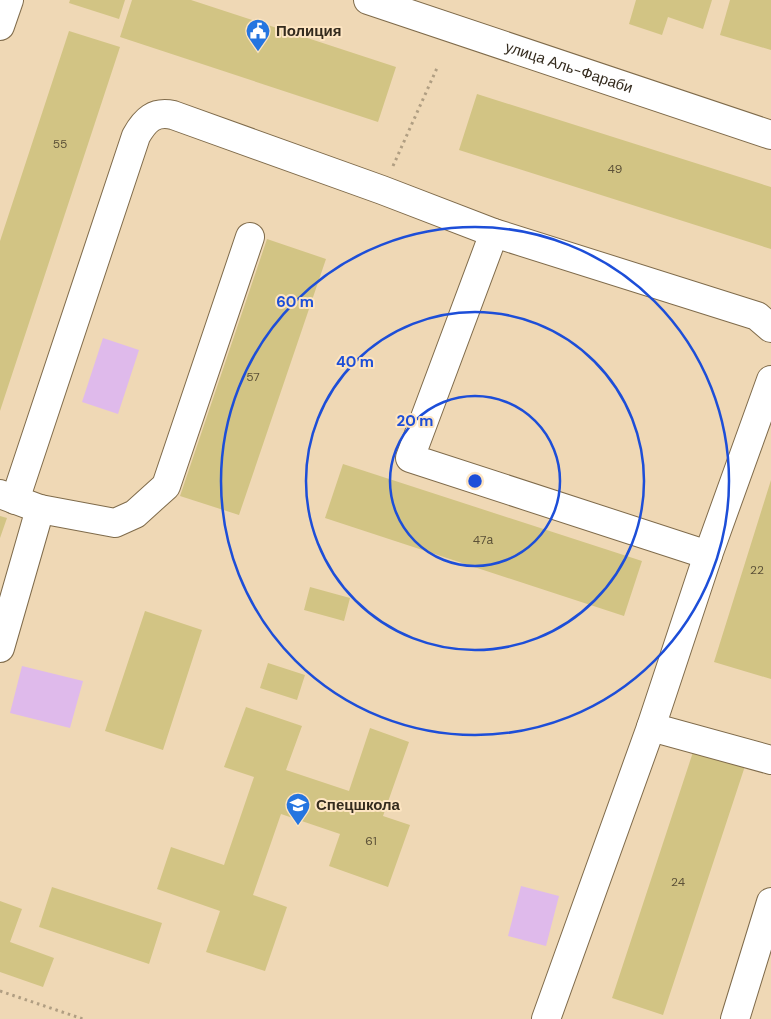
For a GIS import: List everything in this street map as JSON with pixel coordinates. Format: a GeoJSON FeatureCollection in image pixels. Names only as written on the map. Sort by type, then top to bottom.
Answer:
{"type":"FeatureCollection","features":[{"type":"Feature","properties":{"kind":"street"},"geometry":{"type":"LineString","coordinates":[[0,26],[9,0]]}},
{"type":"Feature","properties":{"kind":"street","name":"улица Аль-Фараби"},"geometry":{"type":"LineString","coordinates":[[368,0],[771,135]]}},
{"type":"Feature","properties":{"kind":"street"},"geometry":{"type":"LineString","coordinates":[[250,237],[166,486],[134,514],[115,523],[40,509],[7,497],[136,136],[150,118],[162,113],[173,115],[382,190],[494,233],[757,316],[771,328]]}},
{"type":"Feature","properties":{"kind":"street"},"geometry":{"type":"LineString","coordinates":[[494,233],[410,458],[708,555]]}},
{"type":"Feature","properties":{"kind":"street"},"geometry":{"type":"LineString","coordinates":[[546,1019],[651,727],[708,555],[771,380]]}},
{"type":"Feature","properties":{"kind":"street"},"geometry":{"type":"LineString","coordinates":[[0,648],[40,509]]}},
{"type":"Feature","properties":{"kind":"street"},"geometry":{"type":"LineString","coordinates":[[651,727],[771,760]]}},
{"type":"Feature","properties":{"kind":"street"},"geometry":{"type":"LineString","coordinates":[[735,1019],[771,902]]}},
{"type":"Feature","properties":{"kind":"path"},"geometry":{"type":"LineString","coordinates":[[382,190],[437,68]]}},
{"type":"Feature","properties":{"kind":"path"},"geometry":{"type":"LineString","coordinates":[[0,991],[83,1019]]}},
{"type":"Feature","properties":{"kind":"shaded area"},"geometry":{"type":"Polygon","coordinates":[[[103,338],[139,350],[118,414],[82,402],[103,338]]]}},
{"type":"Feature","properties":{"kind":"shaded area"},"geometry":{"type":"Polygon","coordinates":[[[22,666],[83,681],[70,728],[10,713],[22,666]]]}},
{"type":"Feature","properties":{"kind":"shaded area"},"geometry":{"type":"Polygon","coordinates":[[[521,886],[559,896],[546,946],[508,936],[521,886]]]}},
{"type":"Feature","properties":{"kind":"building"},"geometry":{"type":"Polygon","coordinates":[[[70,0],[125,0],[119,19],[69,3],[70,0]]]}},
{"type":"Feature","properties":{"kind":"building","name":"Полиция"},"geometry":{"type":"Polygon","coordinates":[[[132,0],[191,0],[396,67],[378,122],[120,37],[132,0]]]}},
{"type":"Feature","properties":{"kind":"building"},"geometry":{"type":"Polygon","coordinates":[[[636,0],[712,0],[703,29],[668,17],[662,35],[629,24],[636,0]]]}},
{"type":"Feature","properties":{"kind":"building"},"geometry":{"type":"Polygon","coordinates":[[[730,0],[771,0],[771,50],[720,35],[730,0]]]}},
{"type":"Feature","properties":{"kind":"building"},"geometry":{"type":"Polygon","coordinates":[[[69,31],[120,47],[0,411],[0,241],[69,31]]]}},
{"type":"Feature","properties":{"kind":"building"},"geometry":{"type":"Polygon","coordinates":[[[477,94],[771,187],[771,249],[459,150],[477,94]]]}},
{"type":"Feature","properties":{"kind":"building"},"geometry":{"type":"Polygon","coordinates":[[[267,239],[326,259],[239,515],[180,496],[267,239]]]}},
{"type":"Feature","properties":{"kind":"building"},"geometry":{"type":"Polygon","coordinates":[[[343,464],[642,561],[624,616],[325,518],[343,464]]]}},
{"type":"Feature","properties":{"kind":"building"},"geometry":{"type":"Polygon","coordinates":[[[771,480],[771,679],[714,662],[771,480]]]}},
{"type":"Feature","properties":{"kind":"building"},"geometry":{"type":"Polygon","coordinates":[[[0,516],[7,518],[0,538],[0,516]]]}},
{"type":"Feature","properties":{"kind":"building"},"geometry":{"type":"Polygon","coordinates":[[[310,587],[350,598],[344,621],[304,610],[310,587]]]}},
{"type":"Feature","properties":{"kind":"building"},"geometry":{"type":"Polygon","coordinates":[[[145,611],[202,630],[163,750],[105,731],[145,611]]]}},
{"type":"Feature","properties":{"kind":"building"},"geometry":{"type":"Polygon","coordinates":[[[268,663],[305,675],[297,700],[260,688],[268,663]]]}},
{"type":"Feature","properties":{"kind":"building"},"geometry":{"type":"Polygon","coordinates":[[[246,707],[302,726],[286,770],[349,791],[370,728],[409,742],[383,816],[410,825],[388,887],[329,866],[340,834],[281,814],[253,895],[287,907],[265,971],[206,952],[220,911],[157,889],[171,847],[224,865],[254,777],[224,767],[246,707]]]}},
{"type":"Feature","properties":{"kind":"building"},"geometry":{"type":"Polygon","coordinates":[[[694,749],[745,766],[663,1015],[612,998],[694,749]]]}},
{"type":"Feature","properties":{"kind":"building"},"geometry":{"type":"Polygon","coordinates":[[[52,887],[162,923],[149,964],[39,927],[52,887]]]}},
{"type":"Feature","properties":{"kind":"building"},"geometry":{"type":"Polygon","coordinates":[[[0,901],[22,909],[10,942],[54,958],[43,987],[0,972],[0,901]]]}},
{"type":"Feature","properties":{"kind":"place","name":"Полиция"},"geometry":{"type":"Point","coordinates":[258,52]}},
{"type":"Feature","properties":{"kind":"place","name":"Спецшкола"},"geometry":{"type":"Point","coordinates":[298,826]}}]}
